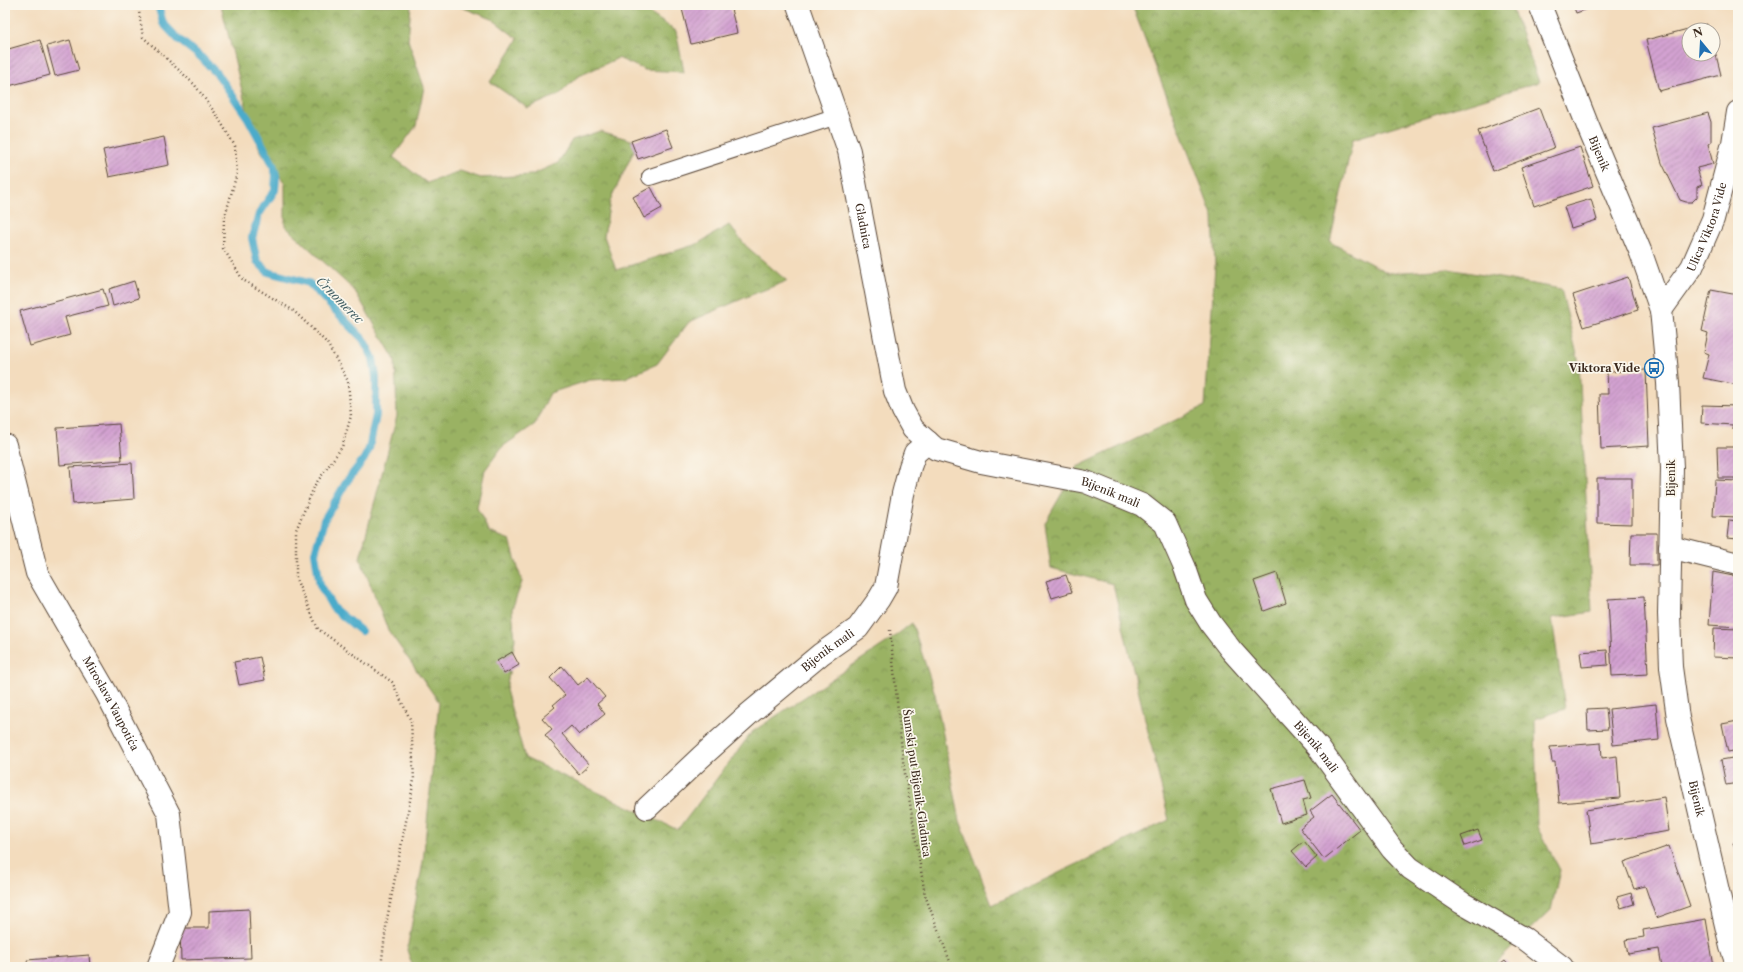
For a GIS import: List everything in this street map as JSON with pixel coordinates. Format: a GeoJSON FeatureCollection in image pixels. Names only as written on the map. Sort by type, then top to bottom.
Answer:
{"type":"FeatureCollection","features":[{"type":"Feature","properties":{"kind":"street","name":"Gladnica"},"geometry":{"type":"LineString","coordinates":[[798,5],[849,151],[858,191],[895,391],[903,412],[913,429],[928,442]]}},
{"type":"Feature","properties":{"kind":"street","name":"Bijenik"},"geometry":{"type":"LineString","coordinates":[[1540,5],[1589,129],[1641,253],[1661,310],[1670,419],[1672,468],[1669,614],[1671,667],[1678,718],[1731,948],[1738,966]]}},
{"type":"Feature","properties":{"kind":"street","name":"Ulica Viktora Vide"},"geometry":{"type":"LineString","coordinates":[[1661,310],[1692,268],[1713,219],[1733,143],[1738,112]]}},
{"type":"Feature","properties":{"kind":"street","name":"Bijenik mali"},"geometry":{"type":"LineString","coordinates":[[647,808],[756,708],[821,654],[858,628],[879,599],[886,586],[903,494],[910,467],[915,453],[928,442],[936,449],[981,462],[1086,482],[1142,505],[1165,523],[1185,568],[1196,600],[1211,624],[1231,650],[1318,747],[1392,849],[1410,868],[1462,903],[1525,939],[1562,967]]}},
{"type":"Feature","properties":{"kind":"street","name":"Miroslava Vaupotića"},"geometry":{"type":"LineString","coordinates":[[5,445],[37,573],[107,694],[169,814],[180,912],[158,967]]}},
{"type":"Feature","properties":{"kind":"street"},"geometry":{"type":"LineString","coordinates":[[1670,547],[1738,564]]}},
{"type":"Feature","properties":{"kind":"lane"},"geometry":{"type":"LineString","coordinates":[[650,177],[837,116]]}},
{"type":"Feature","properties":{"kind":"path"},"geometry":{"type":"LineString","coordinates":[[138,5],[143,37],[194,84],[216,114],[235,146],[237,173],[224,220],[223,248],[243,280],[294,311],[328,343],[348,381],[350,416],[342,447],[315,485],[296,530],[296,579],[318,629],[392,682],[411,721],[414,780],[388,919],[381,967]]}},
{"type":"Feature","properties":{"kind":"path","name":"Šumski put Bijenik-Gladnica"},"geometry":{"type":"LineString","coordinates":[[879,599],[889,628],[903,761],[926,895],[952,967]]}},
{"type":"Feature","properties":{"kind":"green space"},"geometry":{"type":"Polygon","coordinates":[[[221,5],[411,5],[408,40],[424,87],[416,126],[393,157],[427,183],[460,171],[481,178],[531,175],[558,163],[572,140],[600,131],[638,142],[610,201],[604,236],[616,270],[697,244],[729,225],[746,246],[787,281],[689,322],[657,364],[625,378],[590,380],[550,393],[535,424],[502,447],[485,470],[477,508],[489,532],[510,540],[522,582],[512,609],[515,639],[506,690],[525,758],[678,830],[752,732],[889,641],[912,623],[935,694],[960,821],[992,905],[1169,820],[1113,584],[1051,568],[1045,523],[1077,467],[1205,406],[1215,267],[1213,217],[1132,5],[1511,5],[1539,82],[1353,139],[1330,242],[1388,273],[1449,269],[1561,289],[1579,363],[1592,612],[1552,618],[1565,709],[1535,719],[1537,827],[1560,870],[1551,910],[1492,967],[413,967],[407,950],[423,862],[439,702],[388,630],[360,558],[397,416],[395,360],[355,291],[285,226],[285,183],[260,150],[247,111],[221,5]]]}},
{"type":"Feature","properties":{"kind":"green space"},"geometry":{"type":"Polygon","coordinates":[[[456,5],[637,5],[676,31],[684,72],[645,70],[618,58],[577,77],[560,94],[528,108],[490,82],[518,39],[492,19],[456,5]]]}},
{"type":"Feature","properties":{"kind":"building"},"geometry":{"type":"Polygon","coordinates":[[[681,5],[730,5],[737,33],[691,44],[681,5]]]}},
{"type":"Feature","properties":{"kind":"building"},"geometry":{"type":"Polygon","coordinates":[[[1573,5],[1596,5],[1596,6],[1576,13],[1573,5]]]}},
{"type":"Feature","properties":{"kind":"building"},"geometry":{"type":"Polygon","coordinates":[[[1681,31],[1681,62],[1718,62],[1721,75],[1659,91],[1646,40],[1681,31]]]}},
{"type":"Feature","properties":{"kind":"building"},"geometry":{"type":"Polygon","coordinates":[[[40,40],[50,75],[5,87],[5,50],[40,40]]]}},
{"type":"Feature","properties":{"kind":"building"},"geometry":{"type":"Polygon","coordinates":[[[70,40],[79,70],[55,76],[47,46],[70,40]]]}},
{"type":"Feature","properties":{"kind":"building"},"geometry":{"type":"Polygon","coordinates":[[[1539,108],[1554,148],[1493,171],[1478,131],[1539,108]]]}},
{"type":"Feature","properties":{"kind":"building"},"geometry":{"type":"Polygon","coordinates":[[[1708,113],[1711,122],[1711,142],[1708,144],[1713,164],[1697,168],[1702,185],[1697,187],[1697,197],[1692,202],[1686,202],[1680,200],[1662,163],[1652,128],[1708,113]]]}},
{"type":"Feature","properties":{"kind":"building"},"geometry":{"type":"Polygon","coordinates":[[[666,129],[673,147],[638,159],[631,141],[666,129]]]}},
{"type":"Feature","properties":{"kind":"building"},"geometry":{"type":"Polygon","coordinates":[[[164,137],[169,165],[109,177],[103,150],[164,137]]]}},
{"type":"Feature","properties":{"kind":"building"},"geometry":{"type":"Polygon","coordinates":[[[1580,147],[1593,186],[1534,206],[1521,167],[1580,147]]]}},
{"type":"Feature","properties":{"kind":"building"},"geometry":{"type":"Polygon","coordinates":[[[651,187],[662,208],[644,218],[633,197],[651,187]]]}},
{"type":"Feature","properties":{"kind":"building"},"geometry":{"type":"Polygon","coordinates":[[[1591,199],[1597,220],[1571,228],[1564,207],[1591,199]]]}},
{"type":"Feature","properties":{"kind":"building"},"geometry":{"type":"Polygon","coordinates":[[[1628,277],[1638,310],[1584,327],[1573,295],[1628,277]]]}},
{"type":"Feature","properties":{"kind":"building"},"geometry":{"type":"Polygon","coordinates":[[[134,281],[139,298],[113,306],[109,289],[134,281]]]}},
{"type":"Feature","properties":{"kind":"building"},"geometry":{"type":"Polygon","coordinates":[[[103,289],[108,306],[65,317],[70,335],[30,346],[20,311],[103,289]]]}},
{"type":"Feature","properties":{"kind":"building"},"geometry":{"type":"Polygon","coordinates":[[[1711,290],[1738,295],[1738,385],[1703,378],[1709,354],[1704,352],[1708,333],[1702,331],[1711,290]]]}},
{"type":"Feature","properties":{"kind":"building"},"geometry":{"type":"Polygon","coordinates":[[[1646,370],[1649,446],[1601,449],[1599,394],[1608,394],[1607,372],[1646,370]]]}},
{"type":"Feature","properties":{"kind":"building"},"geometry":{"type":"Polygon","coordinates":[[[1702,405],[1738,406],[1738,429],[1732,428],[1733,425],[1701,423],[1702,405]]]}},
{"type":"Feature","properties":{"kind":"building"},"geometry":{"type":"Polygon","coordinates":[[[119,424],[122,460],[60,465],[57,428],[119,424]]]}},
{"type":"Feature","properties":{"kind":"building"},"geometry":{"type":"Polygon","coordinates":[[[1717,447],[1738,447],[1738,478],[1718,478],[1717,447]]]}},
{"type":"Feature","properties":{"kind":"building"},"geometry":{"type":"Polygon","coordinates":[[[132,463],[134,499],[73,504],[70,467],[132,463]]]}},
{"type":"Feature","properties":{"kind":"building"},"geometry":{"type":"Polygon","coordinates":[[[1597,478],[1632,478],[1632,524],[1597,523],[1597,478]]]}},
{"type":"Feature","properties":{"kind":"building"},"geometry":{"type":"Polygon","coordinates":[[[1715,480],[1738,481],[1738,517],[1713,516],[1715,480]]]}},
{"type":"Feature","properties":{"kind":"building"},"geometry":{"type":"Polygon","coordinates":[[[1729,520],[1738,521],[1738,539],[1727,538],[1729,520]]]}},
{"type":"Feature","properties":{"kind":"building"},"geometry":{"type":"Polygon","coordinates":[[[1631,533],[1657,533],[1657,565],[1630,565],[1631,533]]]}},
{"type":"Feature","properties":{"kind":"building"},"geometry":{"type":"Polygon","coordinates":[[[1713,572],[1738,577],[1738,627],[1709,625],[1713,572]]]}},
{"type":"Feature","properties":{"kind":"building"},"geometry":{"type":"Polygon","coordinates":[[[1277,573],[1286,603],[1264,611],[1254,581],[1277,573]]]}},
{"type":"Feature","properties":{"kind":"building"},"geometry":{"type":"Polygon","coordinates":[[[1066,575],[1072,592],[1052,598],[1046,581],[1066,575]]]}},
{"type":"Feature","properties":{"kind":"building"},"geometry":{"type":"Polygon","coordinates":[[[1644,597],[1648,674],[1612,676],[1608,599],[1644,597]]]}},
{"type":"Feature","properties":{"kind":"building"},"geometry":{"type":"Polygon","coordinates":[[[1714,628],[1738,629],[1738,658],[1713,657],[1714,628]]]}},
{"type":"Feature","properties":{"kind":"building"},"geometry":{"type":"Polygon","coordinates":[[[1607,650],[1608,665],[1582,667],[1580,652],[1607,650]]]}},
{"type":"Feature","properties":{"kind":"building"},"geometry":{"type":"Polygon","coordinates":[[[512,652],[519,665],[504,674],[497,661],[512,652]]]}},
{"type":"Feature","properties":{"kind":"building"},"geometry":{"type":"Polygon","coordinates":[[[260,657],[265,680],[239,685],[234,662],[260,657]]]}},
{"type":"Feature","properties":{"kind":"building"},"geometry":{"type":"Polygon","coordinates":[[[562,666],[578,685],[588,677],[605,697],[597,704],[605,714],[579,735],[571,726],[562,734],[589,765],[579,774],[545,735],[552,729],[542,718],[555,707],[553,705],[565,695],[550,678],[562,666]]]}},
{"type":"Feature","properties":{"kind":"building"},"geometry":{"type":"Polygon","coordinates":[[[1656,704],[1659,740],[1613,745],[1609,709],[1656,704]]]}},
{"type":"Feature","properties":{"kind":"building"},"geometry":{"type":"Polygon","coordinates":[[[1606,708],[1608,729],[1588,730],[1587,709],[1606,708]]]}},
{"type":"Feature","properties":{"kind":"building"},"geometry":{"type":"Polygon","coordinates":[[[1738,721],[1738,750],[1728,752],[1722,724],[1738,721]]]}},
{"type":"Feature","properties":{"kind":"building"},"geometry":{"type":"Polygon","coordinates":[[[1601,743],[1602,758],[1617,756],[1620,798],[1559,803],[1555,762],[1552,762],[1550,747],[1601,743]]]}},
{"type":"Feature","properties":{"kind":"building"},"geometry":{"type":"Polygon","coordinates":[[[1738,757],[1738,783],[1726,785],[1721,760],[1738,757]]]}},
{"type":"Feature","properties":{"kind":"building"},"geometry":{"type":"Polygon","coordinates":[[[1305,780],[1311,798],[1303,800],[1307,815],[1281,823],[1271,789],[1305,780]]]}},
{"type":"Feature","properties":{"kind":"building"},"geometry":{"type":"Polygon","coordinates":[[[1332,794],[1360,830],[1324,859],[1300,828],[1314,817],[1310,811],[1332,794]]]}},
{"type":"Feature","properties":{"kind":"building"},"geometry":{"type":"Polygon","coordinates":[[[1664,797],[1669,831],[1591,844],[1586,810],[1664,797]]]}},
{"type":"Feature","properties":{"kind":"building"},"geometry":{"type":"Polygon","coordinates":[[[1478,830],[1482,840],[1465,846],[1461,836],[1478,830]]]}},
{"type":"Feature","properties":{"kind":"building"},"geometry":{"type":"Polygon","coordinates":[[[1304,841],[1317,857],[1306,867],[1292,851],[1304,841]]]}},
{"type":"Feature","properties":{"kind":"building"},"geometry":{"type":"Polygon","coordinates":[[[1738,841],[1738,858],[1733,843],[1738,841]]]}},
{"type":"Feature","properties":{"kind":"building"},"geometry":{"type":"Polygon","coordinates":[[[1669,846],[1690,906],[1656,918],[1645,886],[1634,889],[1624,862],[1669,846]]]}},
{"type":"Feature","properties":{"kind":"building"},"geometry":{"type":"Polygon","coordinates":[[[1631,893],[1634,904],[1621,908],[1617,897],[1631,893]]]}},
{"type":"Feature","properties":{"kind":"building"},"geometry":{"type":"Polygon","coordinates":[[[249,909],[251,958],[181,960],[180,928],[209,928],[209,911],[249,909]]]}},
{"type":"Feature","properties":{"kind":"building"},"geometry":{"type":"Polygon","coordinates":[[[1706,919],[1714,967],[1662,967],[1659,949],[1628,954],[1625,940],[1644,937],[1643,930],[1706,919]]]}},
{"type":"Feature","properties":{"kind":"building"},"geometry":{"type":"Polygon","coordinates":[[[89,955],[90,967],[28,967],[27,960],[89,955]]]}},
{"type":"Feature","properties":{"kind":"building"},"geometry":{"type":"Polygon","coordinates":[[[1505,961],[1510,967],[1497,967],[1505,961]]]}},
{"type":"Feature","properties":{"kind":"waterway","name":"Črnomerec"},"geometry":{"type":"LineString","coordinates":[[158,5],[163,23],[178,39],[201,57],[219,76],[248,118],[273,164],[276,175],[275,190],[259,214],[252,238],[257,261],[268,272],[309,283],[363,339],[373,358],[376,377],[376,415],[369,449],[364,459],[347,481],[324,520],[315,553],[320,585],[333,608],[361,631]]}},
{"type":"Feature","properties":{"kind":"place","name":"Viktora Vide"},"geometry":{"type":"Point","coordinates":[1654,368]}}]}
